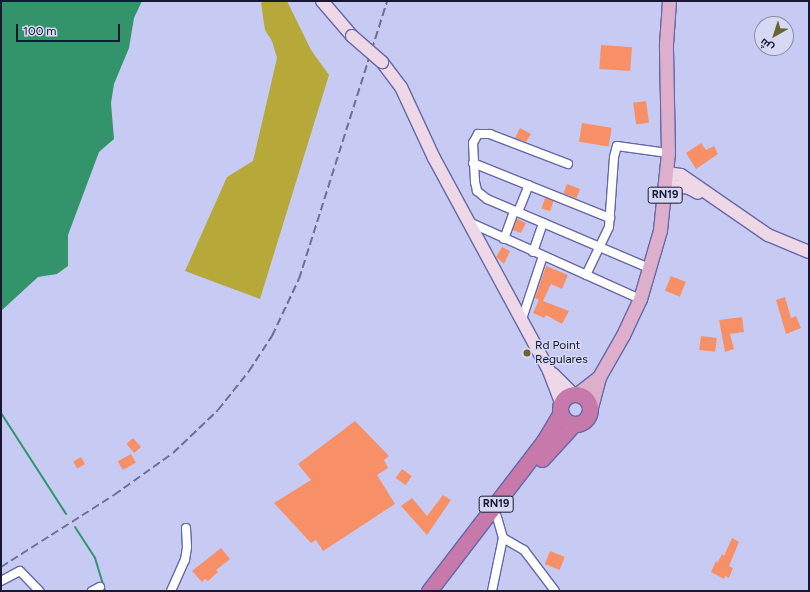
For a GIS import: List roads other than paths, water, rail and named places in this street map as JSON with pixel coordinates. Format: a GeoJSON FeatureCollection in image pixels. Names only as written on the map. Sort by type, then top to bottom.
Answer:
{"type":"FeatureCollection","features":[{"type":"Feature","properties":{"kind":"highway"},"geometry":{"type":"LineString","coordinates":[[573,425],[563,419],[568,401],[587,400],[590,410]]}},
{"type":"Feature","properties":{"kind":"highway","name":"RN19"},"geometry":{"type":"LineString","coordinates":[[429,591],[544,441],[568,401]]}},
{"type":"Feature","properties":{"kind":"highway","name":"RN19"},"geometry":{"type":"LineString","coordinates":[[440,591],[547,453],[573,425],[583,423],[590,410]]}},
{"type":"Feature","properties":{"kind":"main road"},"geometry":{"type":"LineString","coordinates":[[322,1],[352,36],[382,62],[401,87],[434,158],[471,223],[549,370],[568,401]]}},
{"type":"Feature","properties":{"kind":"main road","name":"RN19"},"geometry":{"type":"LineString","coordinates":[[590,410],[599,377],[623,335],[640,299],[660,230],[667,179],[666,44],[669,1]]}},
{"type":"Feature","properties":{"kind":"main road"},"geometry":{"type":"LineString","coordinates":[[667,179],[690,185],[768,235],[809,252]]}},
{"type":"Feature","properties":{"kind":"main road"},"geometry":{"type":"LineString","coordinates":[[690,185],[763,239],[809,259]]}},
{"type":"Feature","properties":{"kind":"main road","name":"RN19"},"geometry":{"type":"LineString","coordinates":[[568,401],[599,377]]}},
{"type":"Feature","properties":{"kind":"street"},"geometry":{"type":"LineString","coordinates":[[568,164],[483,132],[475,136],[473,163],[477,191],[487,200],[600,246],[649,268]]}},
{"type":"Feature","properties":{"kind":"street"},"geometry":{"type":"LineString","coordinates":[[586,275],[600,246],[610,218],[614,157],[617,146],[668,153]]}},
{"type":"Feature","properties":{"kind":"street"},"geometry":{"type":"LineString","coordinates":[[473,163],[610,218]]}},
{"type":"Feature","properties":{"kind":"street"},"geometry":{"type":"LineString","coordinates":[[504,239],[529,185]]}},
{"type":"Feature","properties":{"kind":"street"},"geometry":{"type":"LineString","coordinates":[[471,223],[532,252],[640,299]]}},
{"type":"Feature","properties":{"kind":"street"},"geometry":{"type":"LineString","coordinates":[[532,252],[543,223]]}},
{"type":"Feature","properties":{"kind":"street"},"geometry":{"type":"LineString","coordinates":[[522,319],[543,256]]}},
{"type":"Feature","properties":{"kind":"street"},"geometry":{"type":"LineString","coordinates":[[492,591],[503,538],[497,517]]}},
{"type":"Feature","properties":{"kind":"street"},"geometry":{"type":"LineString","coordinates":[[171,591],[185,560],[187,547],[186,528]]}},
{"type":"Feature","properties":{"kind":"street"},"geometry":{"type":"LineString","coordinates":[[503,538],[524,550],[555,591]]}},
{"type":"Feature","properties":{"kind":"street"},"geometry":{"type":"LineString","coordinates":[[1,581],[20,571],[39,591]]}},
{"type":"Feature","properties":{"kind":"street"},"geometry":{"type":"LineString","coordinates":[[92,591],[100,587]]}},
{"type":"Feature","properties":{"kind":"waterway"},"geometry":{"type":"LineString","coordinates":[[1,413],[66,514]]}},
{"type":"Feature","properties":{"kind":"waterway"},"geometry":{"type":"LineString","coordinates":[[75,527],[95,558],[105,591]]}},
{"type":"Feature","properties":{"kind":"railway"},"geometry":{"type":"LineString","coordinates":[[1,567],[114,495],[173,453],[218,410],[249,371],[272,336],[299,279],[387,1]]}},
{"type":"Feature","properties":{"kind":"place","name":"Rd Point Regulares"},"geometry":{"type":"Point","coordinates":[527,353]}}]}
